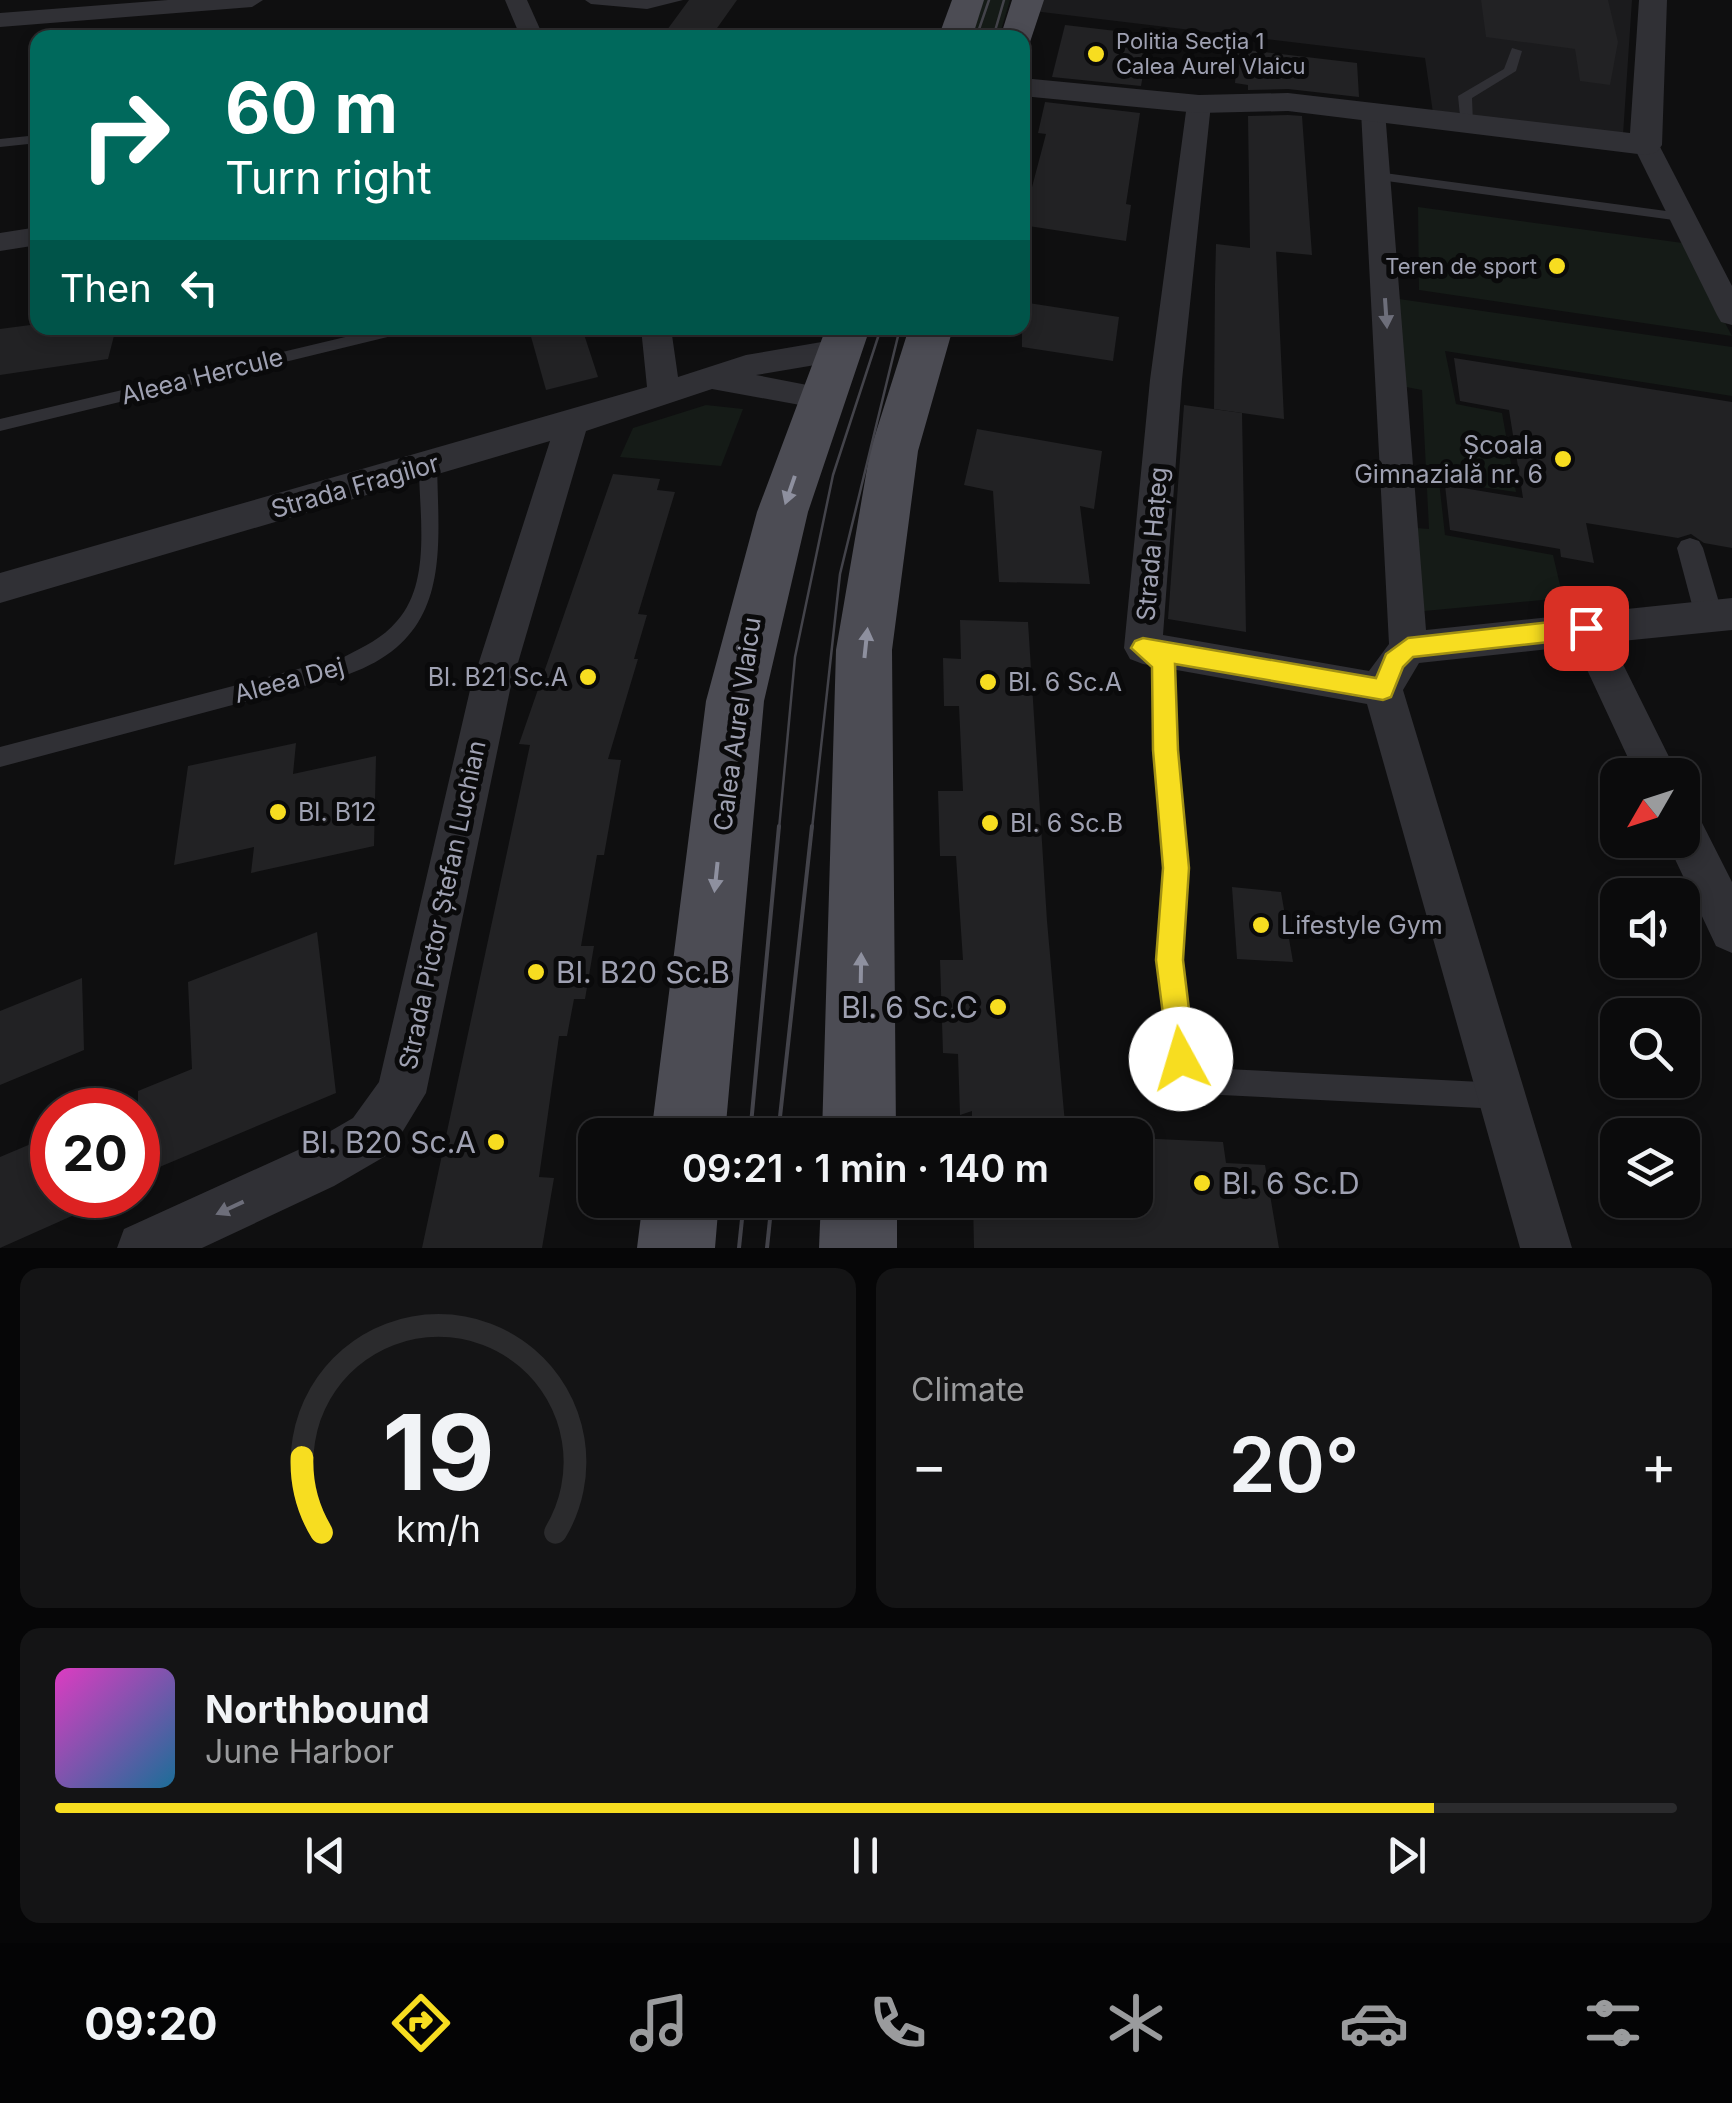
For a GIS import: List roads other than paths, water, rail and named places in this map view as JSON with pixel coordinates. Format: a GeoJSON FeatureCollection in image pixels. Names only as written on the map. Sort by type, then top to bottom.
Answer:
{"type":"FeatureCollection","features":[{"type":"Feature","properties":{"kind":"main road"},"geometry":{"type":"LineString","coordinates":[[958,30],[968,0]]}},
{"type":"Feature","properties":{"kind":"main road"},"geometry":{"type":"LineString","coordinates":[[1019,30],[1028,0]]}},
{"type":"Feature","properties":{"kind":"main road"},"geometry":{"type":"LineString","coordinates":[[860,1118],[864,650],[894,451],[928,335]]}},
{"type":"Feature","properties":{"kind":"main road","name":"Calea Aurel Vlaicu"},"geometry":{"type":"LineString","coordinates":[[690,1118],[741,670],[762,570],[836,358]]}},
{"type":"Feature","properties":{"kind":"main road"},"geometry":{"type":"LineString","coordinates":[[676,1248],[679,1218]]}},
{"type":"Feature","properties":{"kind":"main road"},"geometry":{"type":"LineString","coordinates":[[858,1248],[859,1218]]}},
{"type":"Feature","properties":{"kind":"street"},"geometry":{"type":"LineString","coordinates":[[0,20],[252,0]]}},
{"type":"Feature","properties":{"kind":"street"},"geometry":{"type":"LineString","coordinates":[[516,0],[529,30]]}},
{"type":"Feature","properties":{"kind":"street"},"geometry":{"type":"LineString","coordinates":[[1652,0],[1646,145],[1732,314]]}},
{"type":"Feature","properties":{"kind":"street"},"geometry":{"type":"LineString","coordinates":[[1030,88],[1200,104],[1271,101],[1646,145]]}},
{"type":"Feature","properties":{"kind":"street","name":"Strada Hațeg"},"geometry":{"type":"LineString","coordinates":[[1143,648],[1166,380],[1200,104]]}},
{"type":"Feature","properties":{"kind":"street"},"geometry":{"type":"LineString","coordinates":[[1373,112],[1408,648]]}},
{"type":"Feature","properties":{"kind":"street"},"geometry":{"type":"LineString","coordinates":[[0,242],[30,237]]}},
{"type":"Feature","properties":{"kind":"street"},"geometry":{"type":"LineString","coordinates":[[657,335],[664,393]]}},
{"type":"Feature","properties":{"kind":"street","name":"Strada Fragilor"},"geometry":{"type":"LineString","coordinates":[[0,588],[428,466],[708,377],[783,358],[836,358]]}},
{"type":"Feature","properties":{"kind":"street"},"geometry":{"type":"LineString","coordinates":[[708,377],[836,358]]}},
{"type":"Feature","properties":{"kind":"street","name":"Strada Pictor Ștefan Luchian"},"geometry":{"type":"LineString","coordinates":[[143,1248],[316,1168],[371,1136],[401,1093],[490,690],[572,423]]}},
{"type":"Feature","properties":{"kind":"street"},"geometry":{"type":"LineString","coordinates":[[1546,1248],[1383,690],[1394,661],[1408,648],[1721,615],[1690,548]]}},
{"type":"Feature","properties":{"kind":"street"},"geometry":{"type":"LineString","coordinates":[[1586,628],[1649,758]]}},
{"type":"Feature","properties":{"kind":"street"},"geometry":{"type":"LineString","coordinates":[[1143,648],[1383,690]]}},
{"type":"Feature","properties":{"kind":"street"},"geometry":{"type":"LineString","coordinates":[[1697,858],[1732,930]]}},
{"type":"Feature","properties":{"kind":"lane"},"geometry":{"type":"LineString","coordinates":[[591,0],[648,5],[677,0]]}},
{"type":"Feature","properties":{"kind":"lane"},"geometry":{"type":"LineString","coordinates":[[1466,123],[1465,96],[1510,71],[1516,51]]}},
{"type":"Feature","properties":{"kind":"lane"},"geometry":{"type":"LineString","coordinates":[[0,143],[30,140]]}},
{"type":"Feature","properties":{"kind":"lane"},"geometry":{"type":"LineString","coordinates":[[1377,176],[1681,217]]}},
{"type":"Feature","properties":{"kind":"lane","name":"Aleea Hercule"},"geometry":{"type":"LineString","coordinates":[[0,425],[375,335]]}},
{"type":"Feature","properties":{"kind":"lane","name":"Aleea Dej"},"geometry":{"type":"LineString","coordinates":[[0,757],[349,665],[378,652],[415,616],[426,595],[428,466]]}},
{"type":"Feature","properties":{"kind":"lane","name":"Strada Hațeg"},"geometry":{"type":"LineString","coordinates":[[1143,648],[1164,662],[1166,750],[1176,868],[1170,960],[1184,1070],[1202,1081],[1503,1096]]}},
{"type":"Feature","properties":{"kind":"tram line"},"geometry":{"type":"LineString","coordinates":[[979,30],[989,0]]}},
{"type":"Feature","properties":{"kind":"tram line"},"geometry":{"type":"LineString","coordinates":[[995,30],[1004,0]]}},
{"type":"Feature","properties":{"kind":"tram line"},"geometry":{"type":"LineString","coordinates":[[779,829],[795,657],[833,475],[879,335]]}},
{"type":"Feature","properties":{"kind":"tram line"},"geometry":{"type":"LineString","coordinates":[[812,829],[840,574],[898,335]]}},
{"type":"Feature","properties":{"kind":"tram line"},"geometry":{"type":"LineString","coordinates":[[752,1118],[779,826]]}},
{"type":"Feature","properties":{"kind":"tram line"},"geometry":{"type":"LineString","coordinates":[[780,1118],[812,826]]}},
{"type":"Feature","properties":{"kind":"tram line"},"geometry":{"type":"LineString","coordinates":[[739,1248],[742,1218]]}},
{"type":"Feature","properties":{"kind":"tram line"},"geometry":{"type":"LineString","coordinates":[[767,1248],[770,1218]]}},
{"type":"Feature","properties":{"kind":"place","name":"Politia Secția 1 Calea Aurel Vlaicu"},"geometry":{"type":"Point","coordinates":[1096,54]}},
{"type":"Feature","properties":{"kind":"place","name":"Teren de sport"},"geometry":{"type":"Point","coordinates":[1557,266]}},
{"type":"Feature","properties":{"kind":"place","name":"Școala Gimnazială nr. 6"},"geometry":{"type":"Point","coordinates":[1563,459]}},
{"type":"Feature","properties":{"kind":"place","name":"Bl. B21 Sc.A"},"geometry":{"type":"Point","coordinates":[588,677]}},
{"type":"Feature","properties":{"kind":"place","name":"Bl. 6 Sc.A"},"geometry":{"type":"Point","coordinates":[988,682]}},
{"type":"Feature","properties":{"kind":"place","name":"Bl. B12"},"geometry":{"type":"Point","coordinates":[278,812]}},
{"type":"Feature","properties":{"kind":"place","name":"Bl. 6 Sc.B"},"geometry":{"type":"Point","coordinates":[990,823]}},
{"type":"Feature","properties":{"kind":"place","name":"Lifestyle Gym"},"geometry":{"type":"Point","coordinates":[1261,925]}},
{"type":"Feature","properties":{"kind":"place","name":"Bl. B20 Sc.B"},"geometry":{"type":"Point","coordinates":[536,972]}},
{"type":"Feature","properties":{"kind":"place","name":"Bl. 6 Sc.C"},"geometry":{"type":"Point","coordinates":[998,1007]}},
{"type":"Feature","properties":{"kind":"place","name":"Bl. B20 Sc.A"},"geometry":{"type":"Point","coordinates":[496,1142]}},
{"type":"Feature","properties":{"kind":"place","name":"Bl. 6 Sc.D"},"geometry":{"type":"Point","coordinates":[1202,1183]}}]}
